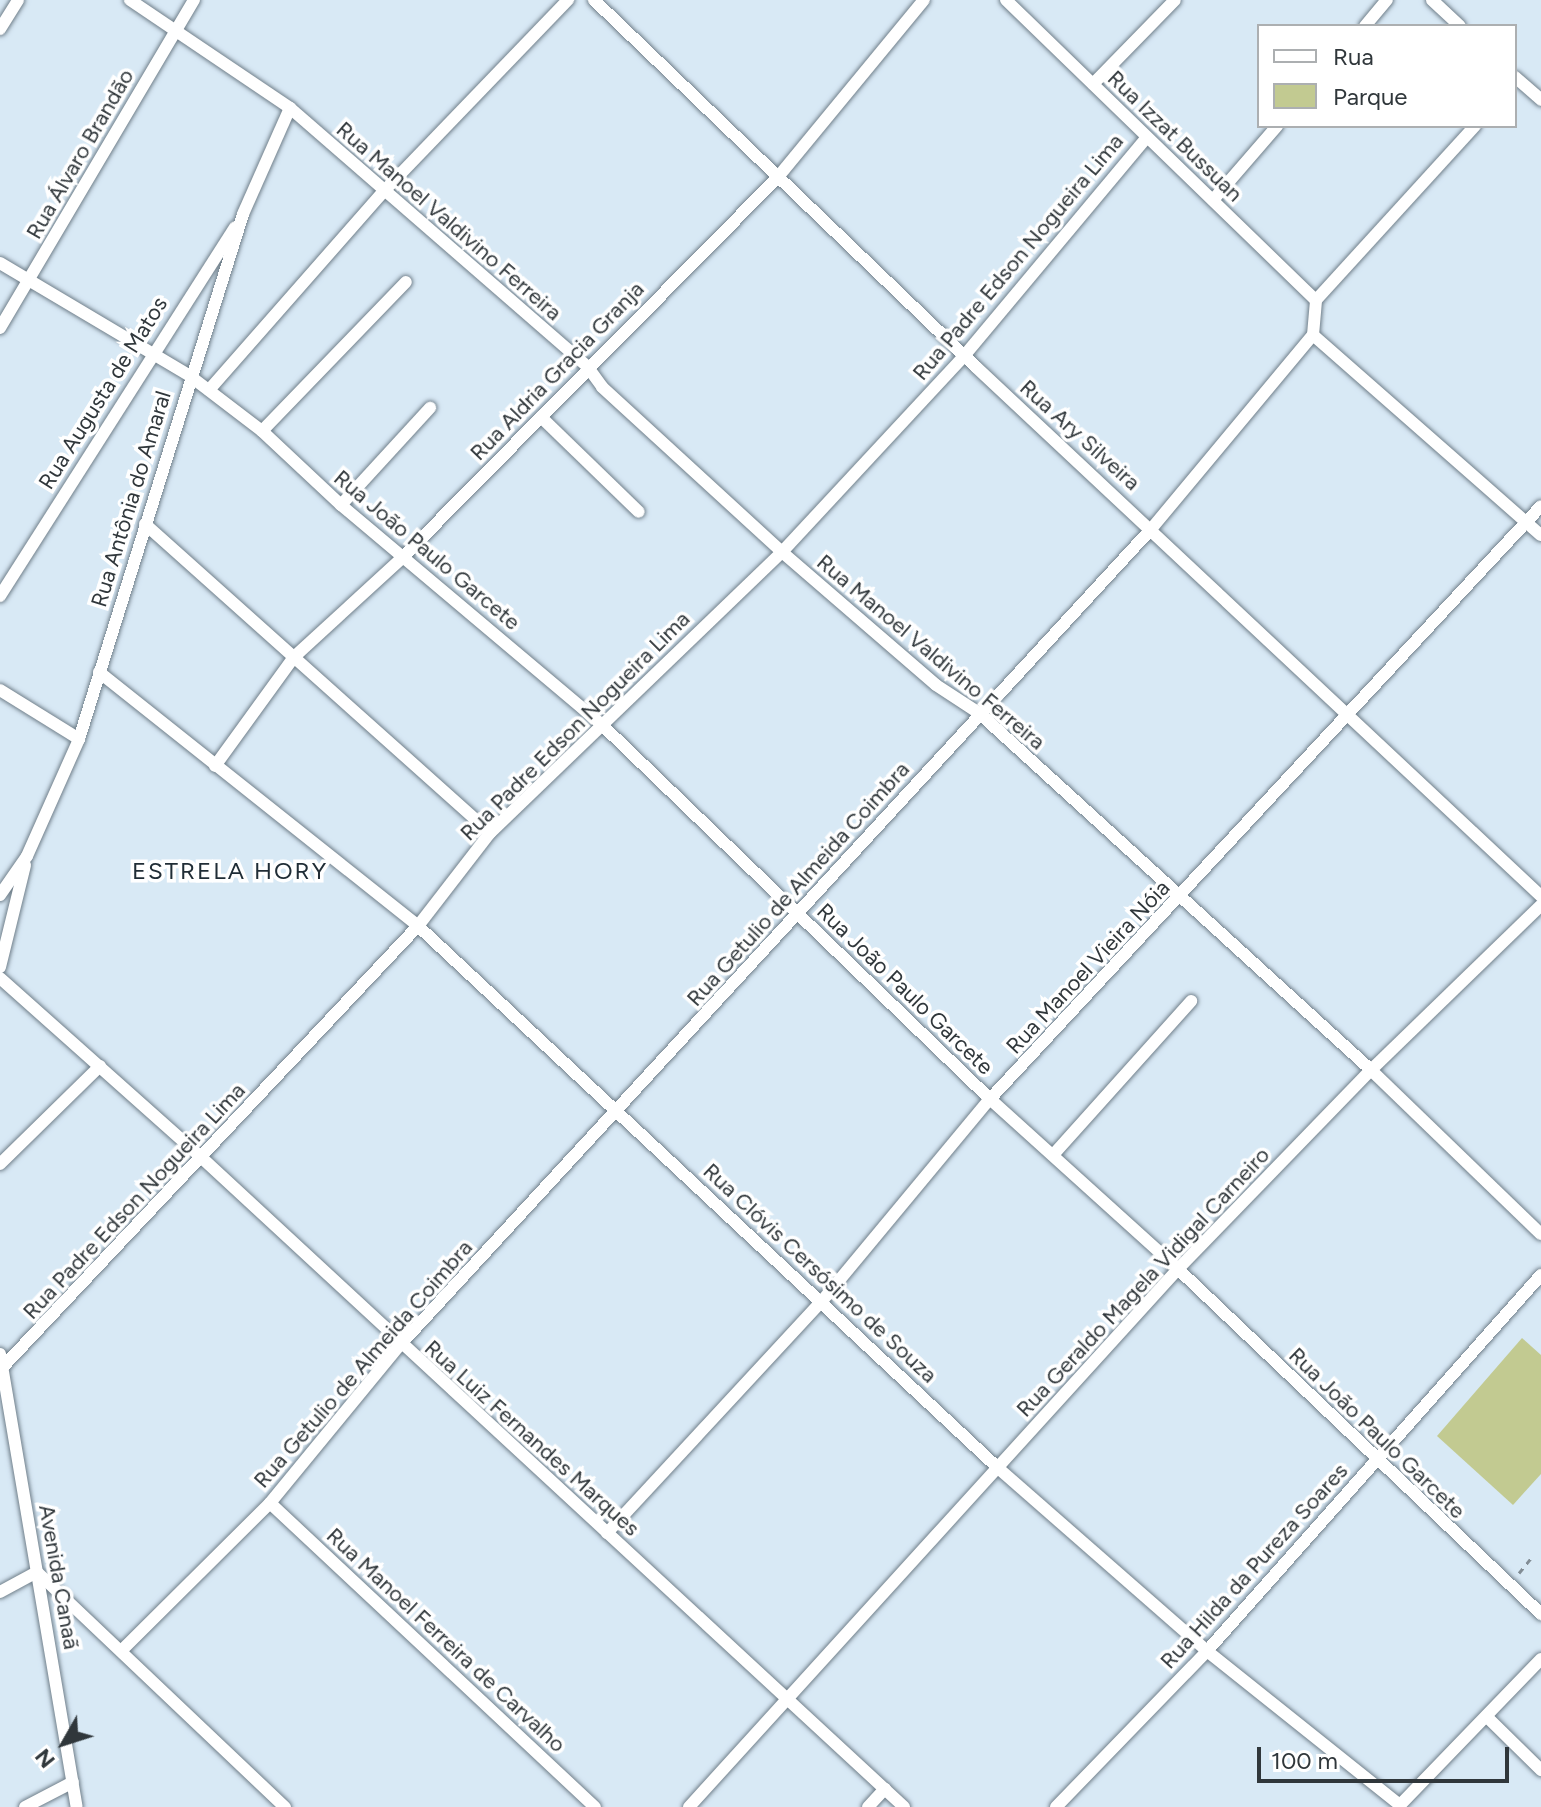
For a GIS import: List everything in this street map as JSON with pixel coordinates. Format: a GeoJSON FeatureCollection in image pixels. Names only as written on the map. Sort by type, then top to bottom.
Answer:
{"type":"FeatureCollection","features":[{"type":"Feature","properties":{"kind":"street"},"geometry":{"type":"LineString","coordinates":[[0,29],[18,0]]}},
{"type":"Feature","properties":{"kind":"street","name":"Rua Manoel Valdivino Ferreira"},"geometry":{"type":"LineString","coordinates":[[130,0],[176,27],[290,108],[383,192],[587,366],[602,387],[782,552],[936,685],[979,713],[1371,1070],[1541,1234]]}},
{"type":"Feature","properties":{"kind":"street","name":"Rua Álvaro Brandão"},"geometry":{"type":"LineString","coordinates":[[0,328],[194,0]]}},
{"type":"Feature","properties":{"kind":"street"},"geometry":{"type":"LineString","coordinates":[[209,390],[383,192],[568,0]]}},
{"type":"Feature","properties":{"kind":"street","name":"Rua Ary Silveira"},"geometry":{"type":"LineString","coordinates":[[594,0],[964,356],[1152,528],[1541,896]]}},
{"type":"Feature","properties":{"kind":"street","name":"Rua Aldria Gracia Granja"},"geometry":{"type":"LineString","coordinates":[[215,766],[294,657],[403,557],[587,366],[778,177],[924,0]]}},
{"type":"Feature","properties":{"kind":"street","name":"Rua Izzat Bussuan"},"geometry":{"type":"LineString","coordinates":[[1006,0],[1316,300]]}},
{"type":"Feature","properties":{"kind":"street"},"geometry":{"type":"LineString","coordinates":[[1093,84],[1175,0]]}},
{"type":"Feature","properties":{"kind":"street"},"geometry":{"type":"LineString","coordinates":[[1367,24],[1387,0]]}},
{"type":"Feature","properties":{"kind":"street"},"geometry":{"type":"LineString","coordinates":[[1432,0],[1458,24]]}},
{"type":"Feature","properties":{"kind":"street"},"geometry":{"type":"LineString","coordinates":[[1517,80],[1541,100]]}},
{"type":"Feature","properties":{"kind":"street","name":"Rua Antônia do Amaral"},"geometry":{"type":"LineString","coordinates":[[0,895],[27,856],[79,739],[243,214],[290,108]]}},
{"type":"Feature","properties":{"kind":"street"},"geometry":{"type":"LineString","coordinates":[[1213,200],[1275,128]]}},
{"type":"Feature","properties":{"kind":"street"},"geometry":{"type":"LineString","coordinates":[[1473,128],[1316,300],[1313,335],[1541,535]]}},
{"type":"Feature","properties":{"kind":"street","name":"Rua Padre Edson Nogueira Lima"},"geometry":{"type":"LineString","coordinates":[[2,1369],[418,926],[490,833],[782,552],[964,356],[1146,138]]}},
{"type":"Feature","properties":{"kind":"street","name":"Rua Augusta de Matos"},"geometry":{"type":"LineString","coordinates":[[0,596],[150,353],[243,214]]}},
{"type":"Feature","properties":{"kind":"street","name":"Rua João Paulo Garcete"},"geometry":{"type":"LineString","coordinates":[[0,263],[209,390],[262,431],[341,505],[601,724],[990,1099],[1178,1269],[1375,1462],[1541,1614]]}},
{"type":"Feature","properties":{"kind":"street"},"geometry":{"type":"LineString","coordinates":[[262,431],[406,282]]}},
{"type":"Feature","properties":{"kind":"street","name":"Rua Getulio de Almeida Coimbra"},"geometry":{"type":"LineString","coordinates":[[121,1651],[270,1503],[400,1345],[801,915],[979,713],[1152,528],[1313,335]]}},
{"type":"Feature","properties":{"kind":"street"},"geometry":{"type":"LineString","coordinates":[[341,505],[430,408]]}},
{"type":"Feature","properties":{"kind":"street"},"geometry":{"type":"LineString","coordinates":[[541,417],[639,512]]}},
{"type":"Feature","properties":{"kind":"street","name":"Rua Manoel Vieira Nóia"},"geometry":{"type":"LineString","coordinates":[[607,1533],[822,1301],[990,1099],[1180,899],[1541,506]]}},
{"type":"Feature","properties":{"kind":"street"},"geometry":{"type":"LineString","coordinates":[[145,524],[490,833]]}},
{"type":"Feature","properties":{"kind":"street","name":"Rua Clóvis Cersósimo de Souza"},"geometry":{"type":"LineString","coordinates":[[99,672],[418,926],[998,1468],[1207,1651],[1400,1805],[1487,1717]]}},
{"type":"Feature","properties":{"kind":"street"},"geometry":{"type":"LineString","coordinates":[[0,690],[79,739]]}},
{"type":"Feature","properties":{"kind":"street"},"geometry":{"type":"LineString","coordinates":[[0,967],[27,856]]}},
{"type":"Feature","properties":{"kind":"street","name":"Rua Geraldo Magela Vidigal Carneiro"},"geometry":{"type":"LineString","coordinates":[[689,1807],[790,1700],[1178,1269],[1371,1070],[1541,905]]}},
{"type":"Feature","properties":{"kind":"street","name":"Rua Luiz Fernandes Marques"},"geometry":{"type":"LineString","coordinates":[[0,978],[202,1158],[400,1345],[790,1700]]}},
{"type":"Feature","properties":{"kind":"street"},"geometry":{"type":"LineString","coordinates":[[1053,1155],[1191,1001]]}},
{"type":"Feature","properties":{"kind":"street"},"geometry":{"type":"LineString","coordinates":[[0,1164],[100,1066]]}},
{"type":"Feature","properties":{"kind":"street","name":"Rua Hilda da Pureza Soares"},"geometry":{"type":"LineString","coordinates":[[1056,1807],[1207,1651],[1541,1275]]}},
{"type":"Feature","properties":{"kind":"street","name":"Avenida Canaã"},"geometry":{"type":"LineString","coordinates":[[0,1354],[77,1807]]}},
{"type":"Feature","properties":{"kind":"street","name":"Rua Manoel Ferreira de Carvalho"},"geometry":{"type":"LineString","coordinates":[[270,1503],[595,1807]]}},
{"type":"Feature","properties":{"kind":"street"},"geometry":{"type":"LineString","coordinates":[[0,1592],[37,1572],[285,1807]]}},
{"type":"Feature","properties":{"kind":"street"},"geometry":{"type":"LineString","coordinates":[[1541,1659],[1487,1717],[1541,1770]]}},
{"type":"Feature","properties":{"kind":"street"},"geometry":{"type":"LineString","coordinates":[[790,1700],[904,1807]]}},
{"type":"Feature","properties":{"kind":"street"},"geometry":{"type":"LineString","coordinates":[[25,1807],[73,1782]]}},
{"type":"Feature","properties":{"kind":"street"},"geometry":{"type":"LineString","coordinates":[[868,1807],[885,1789]]}},
{"type":"Feature","properties":{"kind":"path"},"geometry":{"type":"LineString","coordinates":[[1509,1584],[1532,1557]]}},
{"type":"Feature","properties":{"kind":"green space"},"geometry":{"type":"Polygon","coordinates":[[[1522,1338],[1541,1355],[1541,1474],[1513,1505],[1437,1436],[1522,1338]]]}},
{"type":"Feature","properties":{"kind":"district","name":"ESTRELA HORY"},"geometry":{"type":"Point","coordinates":[230,871]}}]}
